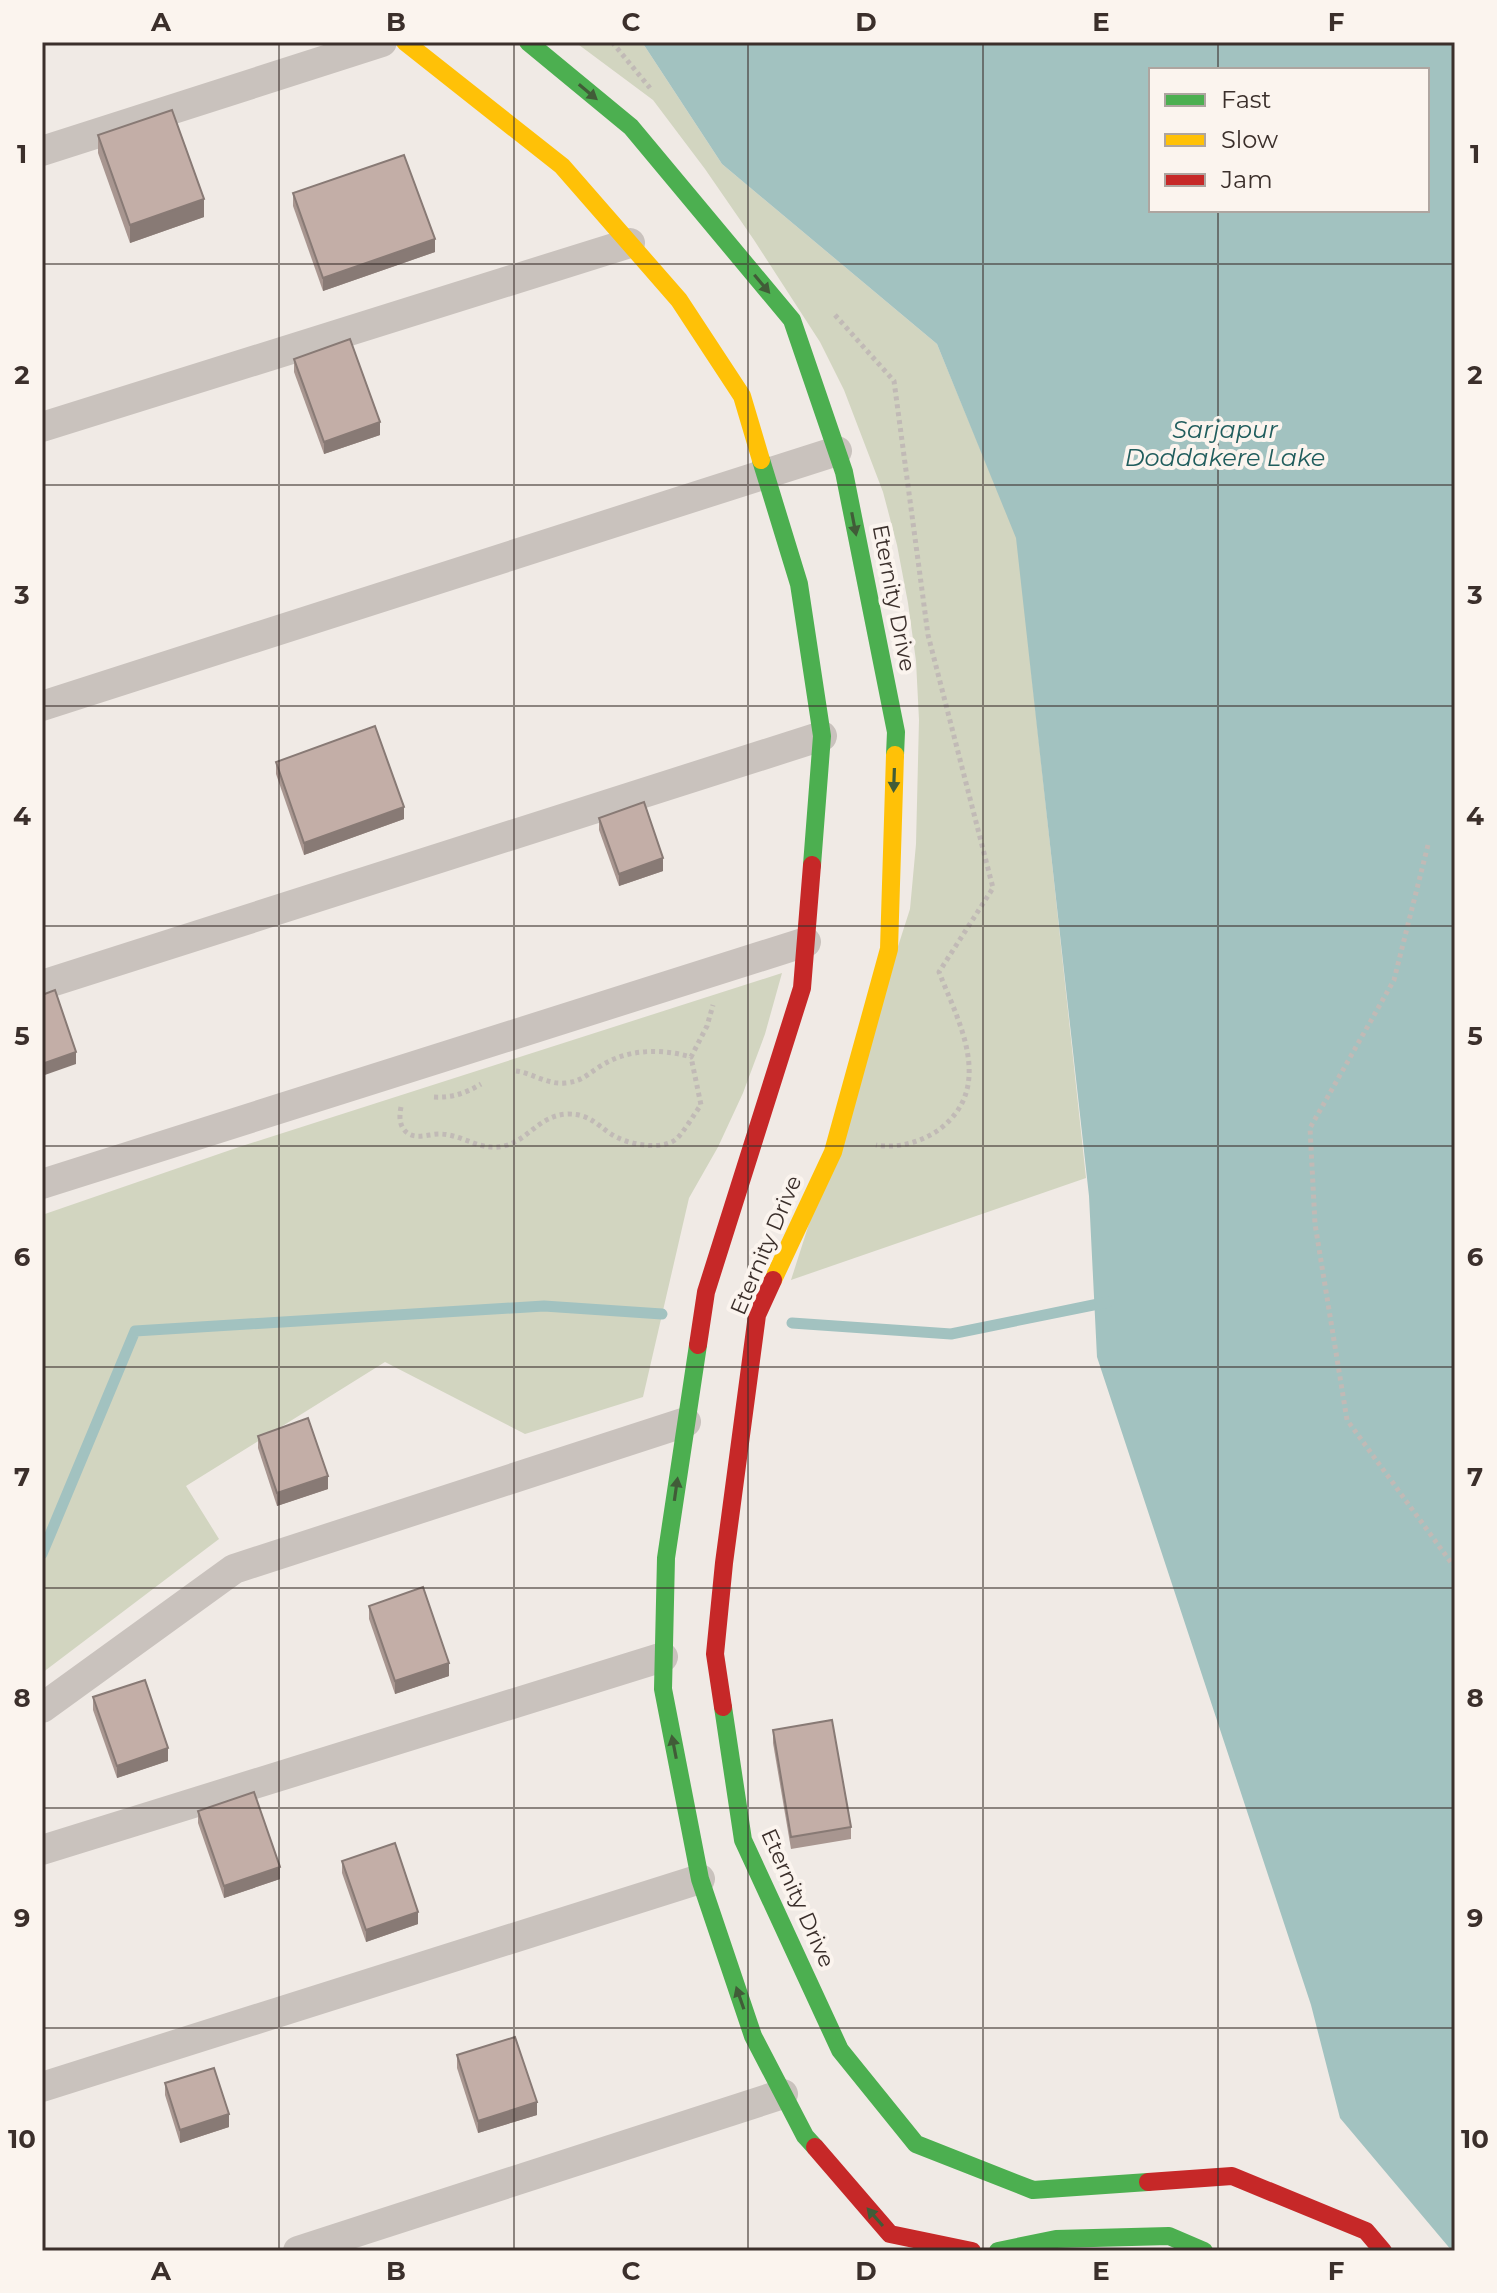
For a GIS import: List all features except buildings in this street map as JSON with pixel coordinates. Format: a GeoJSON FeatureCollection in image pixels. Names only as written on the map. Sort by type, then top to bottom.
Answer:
{"type":"FeatureCollection","features":[{"type":"Feature","properties":{"kind":"street"},"geometry":{"type":"LineString","coordinates":[[42,151],[382,42]]}},
{"type":"Feature","properties":{"kind":"street","name":"Eternity Drive"},"geometry":{"type":"LineString","coordinates":[[405,42],[562,166],[679,300],[742,396],[799,584],[822,736],[802,988],[706,1292],[666,1558],[663,1689],[700,1879],[753,2036],[805,2136],[890,2234],[972,2251]]}},
{"type":"Feature","properties":{"kind":"street","name":"Eternity Drive"},"geometry":{"type":"LineString","coordinates":[[528,42],[631,127],[792,320],[844,472],[896,732],[889,949],[833,1152],[757,1315],[715,1654],[743,1840],[840,2050],[916,2144],[1033,2190],[1232,2176],[1366,2231],[1383,2251]]}},
{"type":"Feature","properties":{"kind":"street"},"geometry":{"type":"LineString","coordinates":[[42,427],[630,243]]}},
{"type":"Feature","properties":{"kind":"street"},"geometry":{"type":"LineString","coordinates":[[42,706],[837,451]]}},
{"type":"Feature","properties":{"kind":"street"},"geometry":{"type":"LineString","coordinates":[[42,985],[822,736]]}},
{"type":"Feature","properties":{"kind":"street"},"geometry":{"type":"LineString","coordinates":[[42,1184],[806,942]]}},
{"type":"Feature","properties":{"kind":"street"},"geometry":{"type":"LineString","coordinates":[[42,1708],[234,1569],[686,1422]]}},
{"type":"Feature","properties":{"kind":"street"},"geometry":{"type":"LineString","coordinates":[[42,1850],[663,1657]]}},
{"type":"Feature","properties":{"kind":"street"},"geometry":{"type":"LineString","coordinates":[[42,2087],[700,1879]]}},
{"type":"Feature","properties":{"kind":"street"},"geometry":{"type":"LineString","coordinates":[[298,2251],[783,2094]]}},
{"type":"Feature","properties":{"kind":"street"},"geometry":{"type":"LineString","coordinates":[[1123,2251],[1169,2236]]}},
{"type":"Feature","properties":{"kind":"street"},"geometry":{"type":"LineString","coordinates":[[998,2251],[1056,2239],[1169,2236],[1204,2251]]}},
{"type":"Feature","properties":{"kind":"path"},"geometry":{"type":"LineString","coordinates":[[1428,845],[1394,980],[1310,1128],[1315,1224],[1347,1420],[1455,1568]]}},
{"type":"Feature","properties":{"kind":"path"},"geometry":{"type":"LineString","coordinates":[[405,1101],[399,1119],[410,1134],[454,1136],[472,1144],[494,1148],[519,1140],[541,1122],[570,1114],[585,1116],[610,1134],[639,1145],[658,1145],[675,1140],[701,1105],[691,1057],[707,1026],[716,998],[719,969]]}},
{"type":"Feature","properties":{"kind":"path"},"geometry":{"type":"LineString","coordinates":[[503,1072],[528,1073],[563,1084],[589,1076],[599,1066],[620,1057],[643,1051],[667,1051],[691,1057]]}},
{"type":"Feature","properties":{"kind":"path"},"geometry":{"type":"LineString","coordinates":[[424,1095],[451,1097],[467,1092],[492,1076]]}},
{"type":"Feature","properties":{"kind":"green space"},"geometry":{"type":"Polygon","coordinates":[[[575,42],[642,42],[722,164],[937,344],[1017,538],[1086,1178],[791,1280],[910,909],[916,844],[919,720],[916,661],[908,603],[883,492],[844,390],[820,342],[754,240],[653,100],[575,42]]]}},
{"type":"Feature","properties":{"kind":"green space"},"geometry":{"type":"Polygon","coordinates":[[[782,973],[765,1034],[743,1093],[718,1147],[689,1198],[643,1397],[525,1434],[385,1362],[186,1486],[219,1539],[42,1673],[42,1215],[239,1147],[782,973]]]}},
{"type":"Feature","properties":{"kind":"water","name":"Sarjapur Doddakere Lake"},"geometry":{"type":"Polygon","coordinates":[[[642,42],[1455,42],[1455,2251],[1340,2118],[1311,2005],[1097,1357],[1089,1196],[1016,538],[937,344],[722,164],[642,42]]]}},
{"type":"Feature","properties":{"kind":"waterway"},"geometry":{"type":"LineString","coordinates":[[792,1323],[951,1334],[1108,1302]]}},
{"type":"Feature","properties":{"kind":"waterway"},"geometry":{"type":"LineString","coordinates":[[42,1554],[135,1331],[544,1306],[662,1314]]}},
{"type":"Feature","properties":{"kind":"traffic: fast"},"geometry":{"type":"LineString","coordinates":[[528,42],[631,127],[792,320],[844,472],[896,732],[895,755]]}},
{"type":"Feature","properties":{"kind":"traffic: fast"},"geometry":{"type":"LineString","coordinates":[[761,460],[799,584],[822,736],[812,865]]}},
{"type":"Feature","properties":{"kind":"traffic: fast"},"geometry":{"type":"LineString","coordinates":[[698,1345],[666,1558],[663,1689],[700,1879],[753,2036],[805,2136],[815,2147]]}},
{"type":"Feature","properties":{"kind":"traffic: fast"},"geometry":{"type":"LineString","coordinates":[[723,1707],[743,1840],[840,2050],[916,2144],[1033,2190],[1148,2182]]}},
{"type":"Feature","properties":{"kind":"traffic: fast"},"geometry":{"type":"LineString","coordinates":[[998,2251],[1056,2239],[1169,2236],[1204,2251]]}},
{"type":"Feature","properties":{"kind":"traffic: slow"},"geometry":{"type":"LineString","coordinates":[[405,42],[562,166],[679,300],[742,396],[761,460]]}},
{"type":"Feature","properties":{"kind":"traffic: slow"},"geometry":{"type":"LineString","coordinates":[[773,1280],[833,1152],[889,949],[895,755]]}},
{"type":"Feature","properties":{"kind":"traffic: jam"},"geometry":{"type":"LineString","coordinates":[[698,1345],[706,1292],[802,988],[812,865]]}},
{"type":"Feature","properties":{"kind":"traffic: jam"},"geometry":{"type":"LineString","coordinates":[[723,1707],[715,1654],[724,1563],[757,1315],[773,1280]]}},
{"type":"Feature","properties":{"kind":"traffic: jam"},"geometry":{"type":"LineString","coordinates":[[815,2147],[890,2234],[972,2251]]}},
{"type":"Feature","properties":{"kind":"traffic: jam"},"geometry":{"type":"LineString","coordinates":[[1148,2182],[1232,2176],[1366,2231],[1383,2251]]}}]}
